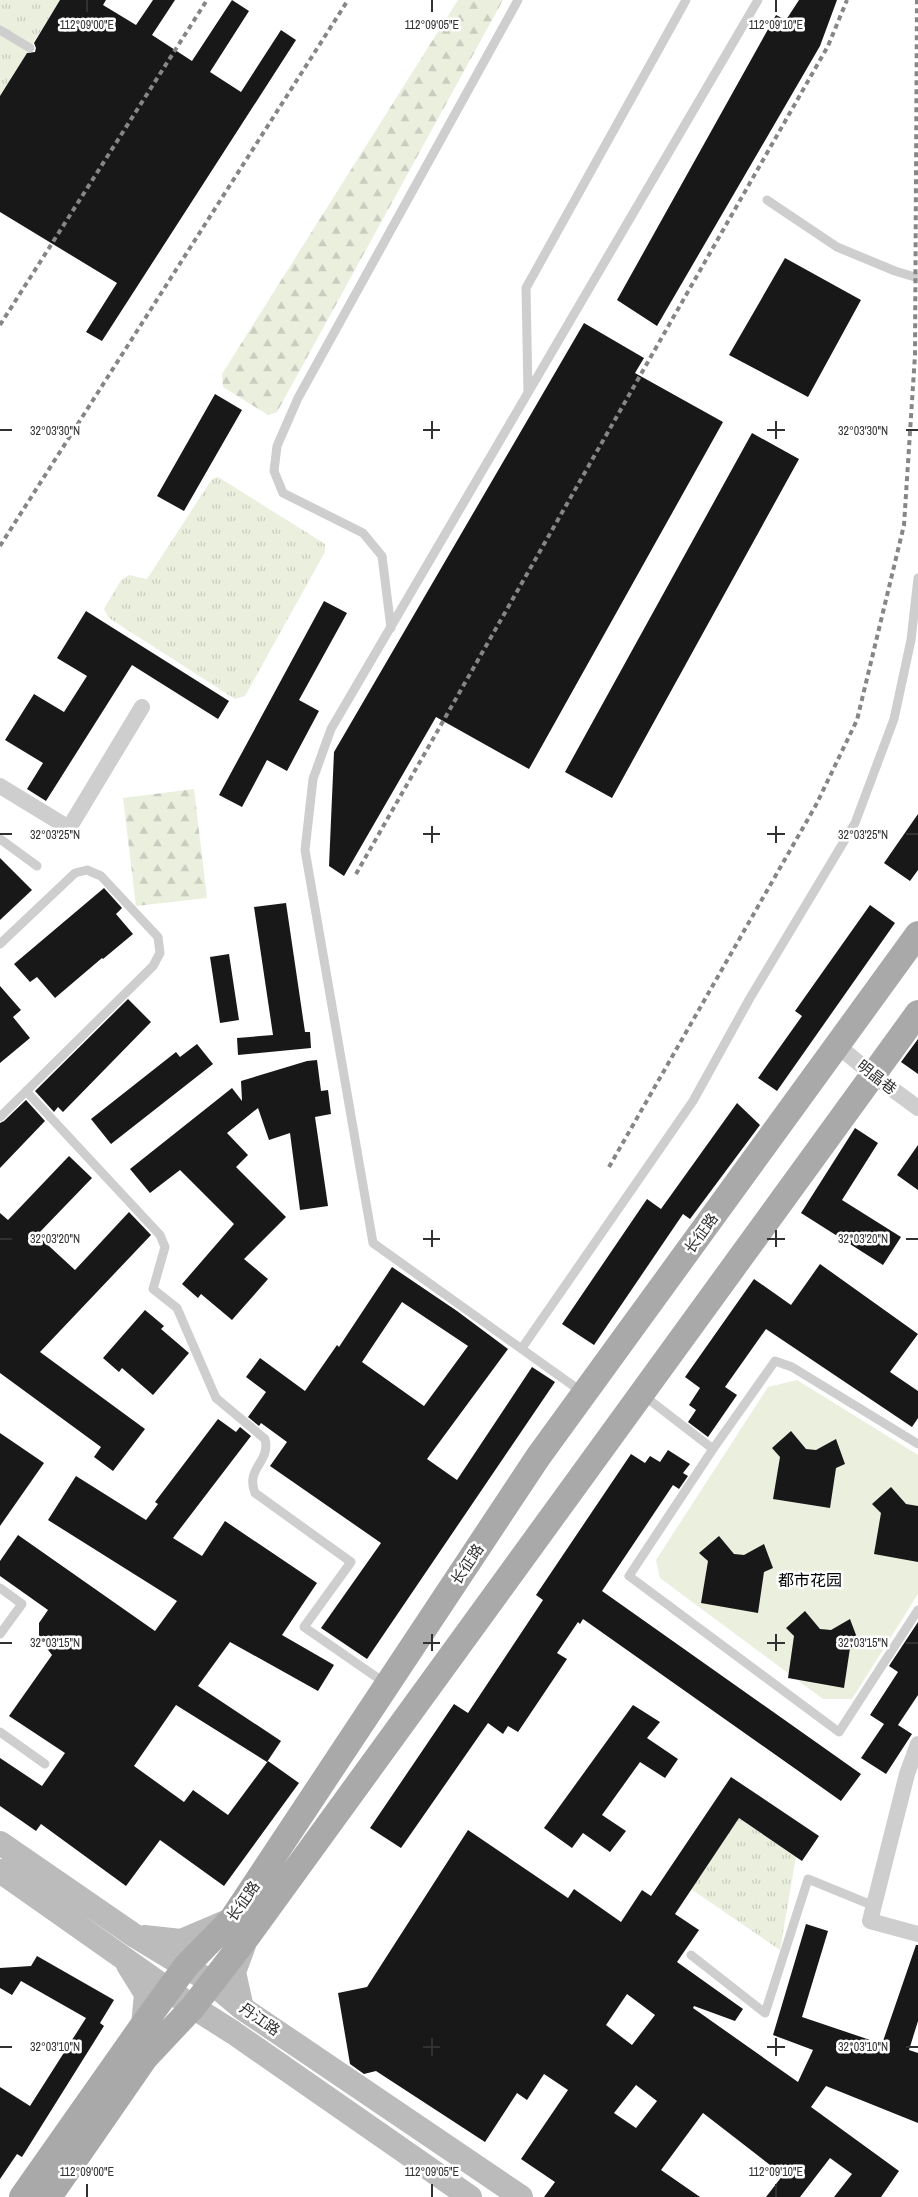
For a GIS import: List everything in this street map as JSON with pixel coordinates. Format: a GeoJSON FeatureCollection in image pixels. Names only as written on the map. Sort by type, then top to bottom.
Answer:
{"type":"FeatureCollection","features":[{"type":"Feature","properties":{"kind":"main road","name":"长征路"},"geometry":{"type":"LineString","coordinates":[[22,2197],[151,2034],[193,2007],[211,1982],[239,1928],[387,1684],[538,1457],[918,934]]}},
{"type":"Feature","properties":{"kind":"main road","name":"长征路"},"geometry":{"type":"LineString","coordinates":[[49,2197],[145,2058],[151,2034],[170,1989],[186,1966],[239,1928],[641,1394],[918,1012]]}},
{"type":"Feature","properties":{"kind":"main road","name":"丹江路"},"geometry":{"type":"LineString","coordinates":[[0,1842],[135,1936],[211,1982],[242,2008],[521,2197]]}},
{"type":"Feature","properties":{"kind":"main road","name":"丹江路"},"geometry":{"type":"LineString","coordinates":[[0,1871],[193,2007],[234,2032],[470,2197]]}},
{"type":"Feature","properties":{"kind":"main road"},"geometry":{"type":"LineString","coordinates":[[135,1936],[181,1942],[239,1928],[234,1972],[242,2008]]}},
{"type":"Feature","properties":{"kind":"main road"},"geometry":{"type":"LineString","coordinates":[[123,1957],[146,1994],[151,2034],[196,2026],[234,2032]]}},
{"type":"Feature","properties":{"kind":"street"},"geometry":{"type":"LineString","coordinates":[[0,786],[69,828],[142,707]]}},
{"type":"Feature","properties":{"kind":"street","name":"明晶巷"},"geometry":{"type":"LineString","coordinates":[[837,1045],[873,1075],[918,1108]]}},
{"type":"Feature","properties":{"kind":"street"},"geometry":{"type":"LineString","coordinates":[[918,1744],[907,1774],[870,1921],[918,1934]]}},
{"type":"Feature","properties":{"kind":"lane"},"geometry":{"type":"LineString","coordinates":[[391,628],[382,556],[363,533],[283,493],[274,471],[277,446],[298,398],[518,0]]}},
{"type":"Feature","properties":{"kind":"lane"},"geometry":{"type":"LineString","coordinates":[[528,393],[526,288],[686,0]]}},
{"type":"Feature","properties":{"kind":"lane"},"geometry":{"type":"LineString","coordinates":[[584,1393],[373,1243],[305,850],[313,780],[332,729],[758,0]]}},
{"type":"Feature","properties":{"kind":"lane"},"geometry":{"type":"LineString","coordinates":[[0,30],[30,48]]}},
{"type":"Feature","properties":{"kind":"lane"},"geometry":{"type":"LineString","coordinates":[[767,200],[837,247],[895,271],[918,278]]}},
{"type":"Feature","properties":{"kind":"lane"},"geometry":{"type":"LineString","coordinates":[[522,1348],[693,1101],[750,998],[855,823],[894,719],[911,640],[918,578]]}},
{"type":"Feature","properties":{"kind":"lane"},"geometry":{"type":"LineString","coordinates":[[0,839],[37,866]]}},
{"type":"Feature","properties":{"kind":"lane"},"geometry":{"type":"LineString","coordinates":[[0,944],[75,873],[87,870],[101,876],[158,938],[160,953],[153,966],[0,1116]]}},
{"type":"Feature","properties":{"kind":"lane"},"geometry":{"type":"LineString","coordinates":[[26,1091],[160,1235],[165,1247],[153,1289],[177,1308],[216,1398],[264,1439],[267,1446],[265,1455],[253,1473],[252,1485],[255,1493],[350,1562],[304,1627],[387,1684]]}},
{"type":"Feature","properties":{"kind":"lane"},"geometry":{"type":"LineString","coordinates":[[918,1444],[792,1367],[775,1361],[713,1449],[629,1576],[839,1732],[918,1610]]}},
{"type":"Feature","properties":{"kind":"lane"},"geometry":{"type":"LineString","coordinates":[[641,1394],[713,1449]]}},
{"type":"Feature","properties":{"kind":"lane"},"geometry":{"type":"LineString","coordinates":[[0,1588],[22,1604],[0,1634]]}},
{"type":"Feature","properties":{"kind":"lane"},"geometry":{"type":"LineString","coordinates":[[0,1732],[45,1764]]}},
{"type":"Feature","properties":{"kind":"lane"},"geometry":{"type":"LineString","coordinates":[[691,1955],[765,2013],[808,1879],[874,1906]]}},
{"type":"Feature","properties":{"kind":"green space"},"geometry":{"type":"Polygon","coordinates":[[[0,0],[60,0],[0,96],[0,0]]]}},
{"type":"Feature","properties":{"kind":"green space"},"geometry":{"type":"Polygon","coordinates":[[[458,0],[503,0],[277,412],[268,415],[223,387],[222,374],[458,0]]]}},
{"type":"Feature","properties":{"kind":"green space"},"geometry":{"type":"Polygon","coordinates":[[[218,477],[325,544],[325,552],[245,696],[235,699],[109,618],[104,609],[121,580],[129,575],[147,579],[212,479],[218,477]]]}},
{"type":"Feature","properties":{"kind":"green space"},"geometry":{"type":"Polygon","coordinates":[[[194,789],[207,898],[136,906],[123,798],[194,789]]]}},
{"type":"Feature","properties":{"kind":"green space"},"geometry":{"type":"Polygon","coordinates":[[[797,1380],[918,1455],[918,1594],[852,1699],[823,1699],[660,1578],[656,1560],[768,1387],[797,1380]]]}},
{"type":"Feature","properties":{"kind":"green space"},"geometry":{"type":"Polygon","coordinates":[[[739,1818],[796,1857],[780,1950],[691,1889],[739,1818]]]}},
{"type":"Feature","properties":{"kind":"building"},"geometry":{"type":"Polygon","coordinates":[[[60,0],[106,0],[103,5],[136,25],[153,0],[175,0],[152,35],[192,61],[232,0],[249,11],[210,72],[241,92],[281,30],[296,40],[102,341],[86,332],[117,283],[0,212],[0,96],[27,53],[35,52],[34,43],[60,0]]]}},
{"type":"Feature","properties":{"kind":"building"},"geometry":{"type":"Polygon","coordinates":[[[799,0],[837,0],[820,46],[657,326],[617,300],[776,15],[786,20],[799,0]]]}},
{"type":"Feature","properties":{"kind":"building"},"geometry":{"type":"Polygon","coordinates":[[[785,258],[861,300],[808,397],[729,355],[785,258]]]}},
{"type":"Feature","properties":{"kind":"building"},"geometry":{"type":"Polygon","coordinates":[[[584,323],[644,358],[635,373],[723,422],[529,769],[436,717],[344,876],[329,866],[334,752],[584,323]]]}},
{"type":"Feature","properties":{"kind":"building"},"geometry":{"type":"Polygon","coordinates":[[[215,394],[242,410],[184,511],[157,496],[215,394]]]}},
{"type":"Feature","properties":{"kind":"building"},"geometry":{"type":"Polygon","coordinates":[[[752,433],[799,459],[612,798],[565,772],[752,433]]]}},
{"type":"Feature","properties":{"kind":"building"},"geometry":{"type":"Polygon","coordinates":[[[324,601],[347,613],[299,700],[319,711],[287,771],[267,760],[242,807],[219,795],[324,601]]]}},
{"type":"Feature","properties":{"kind":"building"},"geometry":{"type":"Polygon","coordinates":[[[86,611],[229,701],[218,719],[132,665],[46,801],[27,789],[43,763],[5,740],[34,694],[64,712],[87,676],[57,658],[86,611]]]}},
{"type":"Feature","properties":{"kind":"building"},"geometry":{"type":"Polygon","coordinates":[[[918,814],[918,870],[910,881],[884,863],[918,814]]]}},
{"type":"Feature","properties":{"kind":"building"},"geometry":{"type":"Polygon","coordinates":[[[0,858],[32,890],[0,920],[0,858]]]}},
{"type":"Feature","properties":{"kind":"building"},"geometry":{"type":"Polygon","coordinates":[[[104,888],[122,908],[116,914],[133,934],[55,998],[37,977],[30,982],[14,964],[104,888]]]}},
{"type":"Feature","properties":{"kind":"building"},"geometry":{"type":"Polygon","coordinates":[[[286,903],[305,1032],[310,1032],[311,1048],[238,1055],[237,1038],[273,1035],[254,907],[286,903]]]}},
{"type":"Feature","properties":{"kind":"building"},"geometry":{"type":"Polygon","coordinates":[[[870,905],[895,923],[777,1091],[758,1078],[802,1016],[795,1011],[870,905]]]}},
{"type":"Feature","properties":{"kind":"building"},"geometry":{"type":"Polygon","coordinates":[[[229,954],[239,1020],[220,1023],[210,957],[229,954]]]}},
{"type":"Feature","properties":{"kind":"building"},"geometry":{"type":"Polygon","coordinates":[[[0,986],[21,1010],[13,1017],[30,1038],[0,1063],[0,986]]]}},
{"type":"Feature","properties":{"kind":"building"},"geometry":{"type":"Polygon","coordinates":[[[128,999],[151,1022],[63,1112],[58,1107],[54,1112],[35,1091],[128,999]]]}},
{"type":"Feature","properties":{"kind":"building"},"geometry":{"type":"Polygon","coordinates":[[[918,1039],[918,1074],[901,1062],[918,1039]]]}},
{"type":"Feature","properties":{"kind":"building"},"geometry":{"type":"Polygon","coordinates":[[[197,1044],[213,1064],[111,1144],[91,1119],[176,1052],[180,1057],[197,1044]]]}},
{"type":"Feature","properties":{"kind":"building"},"geometry":{"type":"Polygon","coordinates":[[[317,1060],[321,1091],[328,1090],[331,1114],[315,1117],[328,1206],[300,1210],[290,1133],[269,1140],[258,1108],[227,1133],[248,1155],[236,1167],[286,1217],[244,1259],[268,1279],[232,1320],[201,1294],[198,1298],[182,1284],[234,1224],[180,1170],[150,1193],[130,1169],[232,1088],[242,1101],[241,1081],[307,1061],[317,1060]]]}},
{"type":"Feature","properties":{"kind":"building"},"geometry":{"type":"Polygon","coordinates":[[[26,1100],[45,1121],[0,1168],[0,1123],[26,1100]]]}},
{"type":"Feature","properties":{"kind":"building"},"geometry":{"type":"Polygon","coordinates":[[[737,1103],[760,1125],[690,1219],[683,1214],[594,1345],[562,1324],[647,1199],[661,1209],[737,1103]]]}},
{"type":"Feature","properties":{"kind":"building"},"geometry":{"type":"Polygon","coordinates":[[[855,1128],[878,1143],[842,1200],[901,1237],[883,1265],[801,1213],[855,1128]]]}},
{"type":"Feature","properties":{"kind":"building"},"geometry":{"type":"Polygon","coordinates":[[[918,1145],[918,1190],[897,1175],[918,1145]]]}},
{"type":"Feature","properties":{"kind":"building"},"geometry":{"type":"Polygon","coordinates":[[[69,1156],[92,1178],[37,1235],[75,1270],[129,1212],[151,1235],[40,1352],[145,1429],[113,1471],[94,1457],[101,1447],[0,1373],[0,1213],[8,1220],[69,1156]]]}},
{"type":"Feature","properties":{"kind":"building"},"geometry":{"type":"Polygon","coordinates":[[[820,1264],[918,1334],[890,1372],[918,1391],[918,1418],[912,1427],[766,1329],[725,1387],[737,1395],[708,1437],[688,1422],[696,1410],[689,1405],[700,1388],[685,1377],[754,1279],[791,1305],[820,1264]]]}},
{"type":"Feature","properties":{"kind":"building"},"geometry":{"type":"Polygon","coordinates":[[[392,1267],[457,1311],[508,1349],[427,1459],[457,1480],[532,1367],[555,1382],[367,1659],[321,1628],[381,1543],[270,1466],[287,1442],[261,1423],[259,1426],[248,1417],[266,1392],[246,1377],[260,1358],[305,1391],[337,1345],[339,1347],[392,1267]],[[402,1302],[362,1362],[424,1406],[468,1346],[402,1302]]]}},
{"type":"Feature","properties":{"kind":"building"},"geometry":{"type":"Polygon","coordinates":[[[145,1310],[164,1326],[161,1329],[189,1353],[153,1395],[122,1368],[119,1372],[103,1358],[145,1310]]]}},
{"type":"Feature","properties":{"kind":"building"},"geometry":{"type":"Polygon","coordinates":[[[218,1419],[236,1432],[240,1427],[251,1436],[173,1538],[202,1556],[225,1521],[317,1583],[282,1635],[334,1665],[318,1691],[230,1642],[198,1686],[281,1741],[267,1762],[176,1705],[134,1766],[184,1802],[193,1790],[228,1815],[268,1761],[299,1783],[224,1886],[160,1840],[126,1886],[41,1824],[36,1831],[0,1806],[0,1758],[42,1786],[65,1753],[9,1716],[52,1655],[39,1638],[39,1623],[48,1610],[0,1576],[0,1561],[18,1535],[155,1631],[177,1601],[48,1520],[76,1476],[146,1520],[158,1504],[155,1502],[218,1419]]]}},
{"type":"Feature","properties":{"kind":"building"},"geometry":{"type":"Polygon","coordinates":[[[791,1431],[806,1449],[816,1450],[836,1439],[845,1464],[836,1468],[830,1508],[773,1499],[780,1457],[772,1448],[791,1431]]]}},
{"type":"Feature","properties":{"kind":"building"},"geometry":{"type":"Polygon","coordinates":[[[0,1433],[44,1463],[0,1526],[0,1433]]]}},
{"type":"Feature","properties":{"kind":"building"},"geometry":{"type":"Polygon","coordinates":[[[668,1450],[690,1464],[683,1473],[688,1476],[679,1489],[673,1485],[602,1591],[861,1774],[841,1801],[583,1619],[580,1624],[578,1622],[557,1653],[567,1659],[518,1732],[508,1726],[503,1734],[488,1723],[401,1848],[370,1828],[454,1704],[468,1713],[543,1600],[536,1595],[631,1454],[645,1463],[650,1456],[660,1462],[668,1450]]]}},
{"type":"Feature","properties":{"kind":"building"},"geometry":{"type":"Polygon","coordinates":[[[891,1487],[906,1504],[918,1506],[918,1562],[874,1554],[881,1513],[872,1504],[891,1487]]]}},
{"type":"Feature","properties":{"kind":"building"},"geometry":{"type":"Polygon","coordinates":[[[719,1536],[734,1554],[744,1555],[764,1544],[773,1568],[764,1572],[758,1613],[701,1603],[708,1561],[699,1553],[719,1536]]]}},
{"type":"Feature","properties":{"kind":"building"},"geometry":{"type":"Polygon","coordinates":[[[805,1611],[820,1629],[831,1630],[850,1619],[859,1643],[850,1648],[844,1688],[788,1678],[794,1636],[786,1628],[805,1611]]]}},
{"type":"Feature","properties":{"kind":"building"},"geometry":{"type":"Polygon","coordinates":[[[918,1622],[918,1695],[898,1725],[912,1734],[886,1774],[861,1758],[884,1724],[870,1715],[898,1672],[889,1666],[918,1622]]]}},
{"type":"Feature","properties":{"kind":"building"},"geometry":{"type":"Polygon","coordinates":[[[633,1705],[660,1722],[647,1738],[678,1759],[665,1778],[640,1762],[602,1815],[626,1831],[610,1852],[583,1833],[572,1848],[544,1828],[633,1705]]]}},
{"type":"Feature","properties":{"kind":"building"},"geometry":{"type":"Polygon","coordinates":[[[731,1777],[819,1836],[802,1861],[739,1818],[675,1914],[699,1930],[677,1962],[743,2009],[735,2021],[694,2006],[693,2008],[798,2082],[813,2050],[773,2035],[806,1924],[828,1931],[802,2017],[882,2044],[916,1945],[918,1945],[918,2021],[909,2050],[918,2053],[918,2123],[826,2086],[811,2107],[899,2171],[881,2197],[834,2197],[852,2174],[830,2158],[800,2197],[766,2197],[783,2175],[703,2113],[661,2170],[700,2197],[544,2197],[555,2182],[521,2159],[568,2090],[544,2074],[527,2100],[517,2093],[485,2142],[376,2071],[364,2074],[350,2064],[338,1993],[367,1987],[468,1830],[568,1898],[574,1889],[621,1922],[642,1890],[651,1896],[731,1777]],[[627,1994],[606,2025],[632,2045],[655,2015],[627,1994]],[[636,2085],[614,2113],[636,2128],[657,2101],[636,2085]]]}},
{"type":"Feature","properties":{"kind":"building"},"geometry":{"type":"Polygon","coordinates":[[[37,1956],[114,2000],[100,2023],[104,2026],[22,2157],[17,2154],[0,2179],[0,2087],[30,2106],[86,2018],[21,1981],[12,1995],[0,1988],[0,1968],[31,1966],[37,1956]]]}},
{"type":"Feature","properties":{"kind":"railway"},"geometry":{"type":"LineString","coordinates":[[0,325],[207,0]]}},
{"type":"Feature","properties":{"kind":"railway"},"geometry":{"type":"LineString","coordinates":[[0,546],[348,0]]}},
{"type":"Feature","properties":{"kind":"railway"},"geometry":{"type":"LineString","coordinates":[[356,874],[828,46],[847,0]]}},
{"type":"Feature","properties":{"kind":"railway"},"geometry":{"type":"LineString","coordinates":[[609,1167],[816,805],[857,720],[904,525],[915,355],[917,0]]}},
{"type":"Feature","properties":{"kind":"district","name":"都市花园"},"geometry":{"type":"Point","coordinates":[810,1580]}}]}
